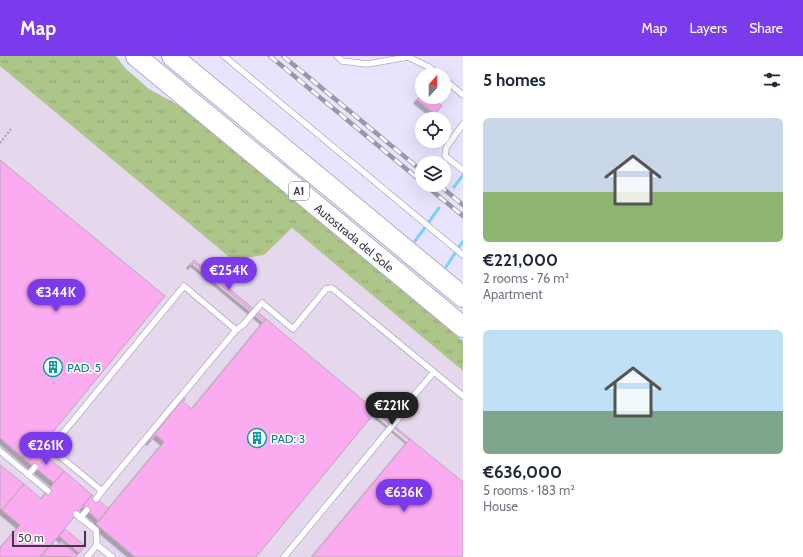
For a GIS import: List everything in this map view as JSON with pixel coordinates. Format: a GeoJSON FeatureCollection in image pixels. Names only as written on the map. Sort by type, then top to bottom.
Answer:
{"type":"FeatureCollection","features":[{"type":"Feature","properties":{"kind":"highway","name":"Autostrada del Sole"},"geometry":{"type":"LineString","coordinates":[[136,56],[463,327]]}},
{"type":"Feature","properties":{"kind":"highway","name":"Autostrada del Sole"},"geometry":{"type":"LineString","coordinates":[[172,56],[463,297]]}},
{"type":"Feature","properties":{"kind":"lane"},"geometry":{"type":"LineString","coordinates":[[224,56],[463,256]]}},
{"type":"Feature","properties":{"kind":"lane"},"geometry":{"type":"LineString","coordinates":[[337,56],[342,61],[367,64],[408,57],[430,68]]}},
{"type":"Feature","properties":{"kind":"lane"},"geometry":{"type":"LineString","coordinates":[[451,85],[463,95]]}},
{"type":"Feature","properties":{"kind":"lane"},"geometry":{"type":"LineString","coordinates":[[463,124],[446,148],[445,156],[463,170]]}},
{"type":"Feature","properties":{"kind":"lane"},"geometry":{"type":"LineString","coordinates":[[44,456],[184,286],[236,330]]}},
{"type":"Feature","properties":{"kind":"lane"},"geometry":{"type":"LineString","coordinates":[[96,499],[236,330],[243,325],[262,303],[293,329],[327,289],[331,288],[463,396]]}},
{"type":"Feature","properties":{"kind":"lane"},"geometry":{"type":"LineString","coordinates":[[284,557],[406,409],[411,399],[434,372]]}},
{"type":"Feature","properties":{"kind":"lane"},"geometry":{"type":"LineString","coordinates":[[50,448],[102,492]]}},
{"type":"Feature","properties":{"kind":"lane"},"geometry":{"type":"LineString","coordinates":[[0,451],[48,491]]}},
{"type":"Feature","properties":{"kind":"lane"},"geometry":{"type":"LineString","coordinates":[[28,475],[35,467]]}},
{"type":"Feature","properties":{"kind":"lane"},"geometry":{"type":"LineString","coordinates":[[87,510],[78,516],[96,530],[97,545],[87,557]]}},
{"type":"Feature","properties":{"kind":"lane"},"geometry":{"type":"LineString","coordinates":[[97,545],[112,557]]}},
{"type":"Feature","properties":{"kind":"path"},"geometry":{"type":"LineString","coordinates":[[0,143],[11,129]]}},
{"type":"Feature","properties":{"kind":"shaded area"},"geometry":{"type":"Polygon","coordinates":[[[0,66],[233,260],[264,255],[292,228],[463,371],[463,557],[0,557],[0,66]]]}},
{"type":"Feature","properties":{"kind":"green space"},"geometry":{"type":"Polygon","coordinates":[[[0,56],[116,56],[125,68],[149,89],[180,106],[463,341],[463,371],[292,228],[264,255],[233,260],[0,66],[0,56]]]}},
{"type":"Feature","properties":{"kind":"building"},"geometry":{"type":"Polygon","coordinates":[[[422,104],[440,104],[442,106],[437,112],[432,112],[422,104]]]}},
{"type":"Feature","properties":{"kind":"building","name":"PAD. 5"},"geometry":{"type":"Polygon","coordinates":[[[0,160],[165,296],[28,462],[0,438],[0,160]]]}},
{"type":"Feature","properties":{"kind":"building"},"geometry":{"type":"Polygon","coordinates":[[[194,260],[266,319],[264,321],[194,263],[191,266],[190,265],[194,260]]]}},
{"type":"Feature","properties":{"kind":"building","name":"PAD: 3"},"geometry":{"type":"Polygon","coordinates":[[[266,319],[376,411],[256,557],[135,557],[96,524],[164,442],[156,435],[150,442],[149,441],[184,398],[185,400],[183,402],[192,409],[266,319]]]}},
{"type":"Feature","properties":{"kind":"building"},"geometry":{"type":"Polygon","coordinates":[[[376,411],[410,439],[409,440],[375,412],[376,411]]]}},
{"type":"Feature","properties":{"kind":"building"},"geometry":{"type":"Polygon","coordinates":[[[410,439],[463,482],[463,557],[312,557],[410,439]]]}},
{"type":"Feature","properties":{"kind":"building"},"geometry":{"type":"Polygon","coordinates":[[[38,450],[64,471],[54,483],[28,462],[38,450]]]}},
{"type":"Feature","properties":{"kind":"building"},"geometry":{"type":"Polygon","coordinates":[[[0,465],[24,484],[2,510],[0,508],[0,465]]]}},
{"type":"Feature","properties":{"kind":"building"},"geometry":{"type":"Polygon","coordinates":[[[64,471],[92,495],[41,557],[0,557],[0,548],[20,525],[2,510],[24,484],[41,499],[64,471]]]}},
{"type":"Feature","properties":{"kind":"building"},"geometry":{"type":"Polygon","coordinates":[[[92,495],[109,509],[99,521],[82,506],[92,495]]]}},
{"type":"Feature","properties":{"kind":"building"},"geometry":{"type":"Polygon","coordinates":[[[65,529],[85,546],[79,553],[59,536],[65,529]]]}},
{"type":"Feature","properties":{"kind":"building"},"geometry":{"type":"Polygon","coordinates":[[[61,541],[77,555],[76,557],[40,556],[52,543],[57,547],[61,541]]]}},
{"type":"Feature","properties":{"kind":"waterway"},"geometry":{"type":"LineString","coordinates":[[454,187],[463,175]]}},
{"type":"Feature","properties":{"kind":"waterway"},"geometry":{"type":"LineString","coordinates":[[415,241],[439,208]]}},
{"type":"Feature","properties":{"kind":"waterway"},"geometry":{"type":"LineString","coordinates":[[446,267],[463,241]]}},
{"type":"Feature","properties":{"kind":"railway"},"geometry":{"type":"LineString","coordinates":[[270,56],[415,176]]}},
{"type":"Feature","properties":{"kind":"railway"},"geometry":{"type":"LineString","coordinates":[[283,56],[415,165]]}},
{"type":"Feature","properties":{"kind":"railway"},"geometry":{"type":"LineString","coordinates":[[434,192],[463,216]]}},
{"type":"Feature","properties":{"kind":"railway"},"geometry":{"type":"LineString","coordinates":[[447,192],[463,205]]}},
{"type":"Feature","properties":{"kind":"place","name":"PAD. 5"},"geometry":{"type":"Point","coordinates":[53,367]}},
{"type":"Feature","properties":{"kind":"place","name":"PAD: 3"},"geometry":{"type":"Point","coordinates":[257,438]}}]}
